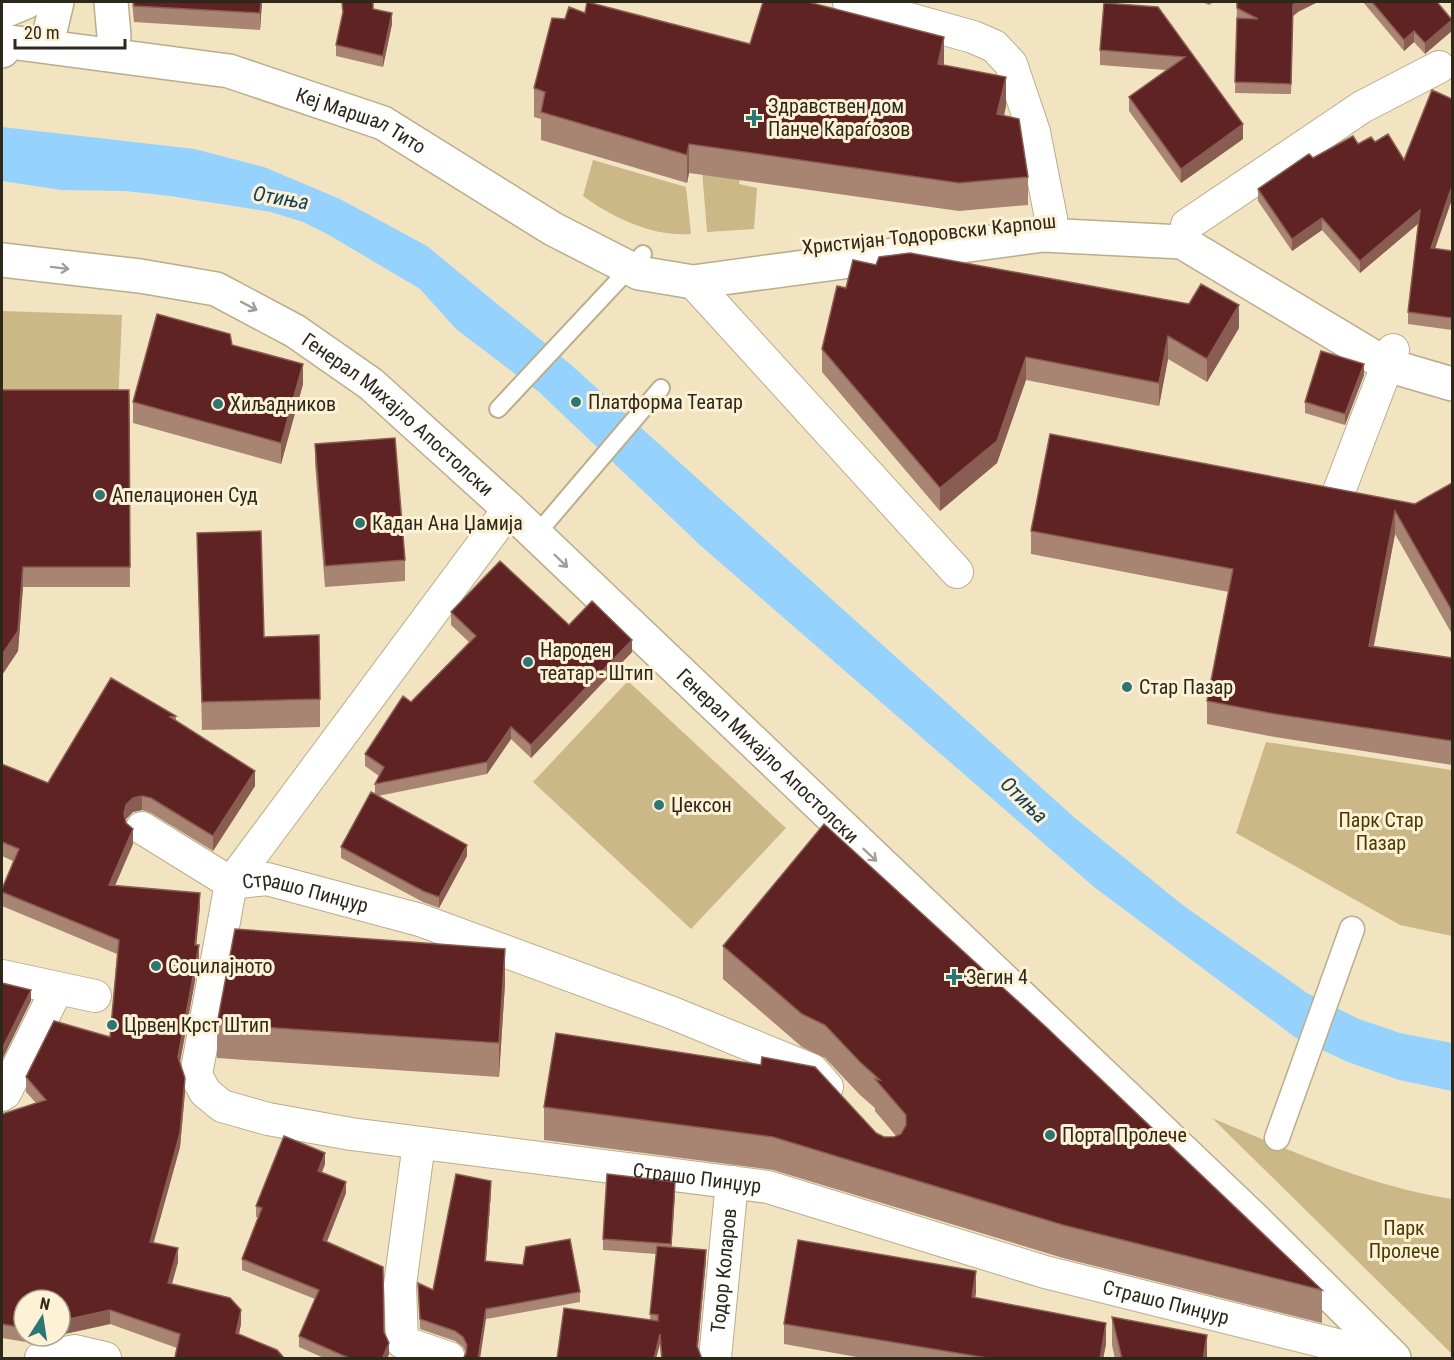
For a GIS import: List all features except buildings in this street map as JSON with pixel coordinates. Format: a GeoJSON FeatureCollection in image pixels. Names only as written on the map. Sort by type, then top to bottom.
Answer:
{"type":"FeatureCollection","features":[{"type":"Feature","properties":{"kind":"street"},"geometry":{"type":"LineString","coordinates":[[2,12],[26,2]]}},
{"type":"Feature","properties":{"kind":"street"},"geometry":{"type":"LineString","coordinates":[[111,2],[114,36]]}},
{"type":"Feature","properties":{"kind":"street"},"geometry":{"type":"LineString","coordinates":[[849,2],[973,37],[994,46],[1011,64],[1034,132],[1051,218]]}},
{"type":"Feature","properties":{"kind":"street","name":"Кеј Маршал Тито"},"geometry":{"type":"LineString","coordinates":[[2,19],[54,14],[114,36],[233,53],[389,104],[636,261],[639,273],[693,272]]}},
{"type":"Feature","properties":{"kind":"street","name":"Кеј Маршал Тито"},"geometry":{"type":"LineString","coordinates":[[2,51],[10,42],[229,71],[383,123],[553,229],[636,261]]}},
{"type":"Feature","properties":{"kind":"street"},"geometry":{"type":"LineString","coordinates":[[1187,225],[1362,107],[1439,67]]}},
{"type":"Feature","properties":{"kind":"street","name":"Христијан Тодоровски Карпош"},"geometry":{"type":"LineString","coordinates":[[693,272],[1051,218],[1187,225],[1390,357],[1452,367]]}},
{"type":"Feature","properties":{"kind":"street","name":"Христијан Тодоровски Карпош"},"geometry":{"type":"LineString","coordinates":[[693,272],[1043,235],[1182,242],[1390,357],[1452,384]]}},
{"type":"Feature","properties":{"kind":"street","name":"Генерал Михајло Апостолски"},"geometry":{"type":"LineString","coordinates":[[2,260],[140,276],[216,289],[295,331],[371,384],[509,509],[1255,1220],[1394,1359]]}},
{"type":"Feature","properties":{"kind":"street"},"geometry":{"type":"LineString","coordinates":[[693,272],[957,572]]}},
{"type":"Feature","properties":{"kind":"street"},"geometry":{"type":"LineString","coordinates":[[1338,494],[1390,357]]}},
{"type":"Feature","properties":{"kind":"street","name":"Страшо Пинџур"},"geometry":{"type":"LineString","coordinates":[[509,509],[231,883],[196,1075],[205,1092],[222,1106],[268,1119],[351,1134],[768,1187],[1045,1272],[1389,1359]]}},
{"type":"Feature","properties":{"kind":"street"},"geometry":{"type":"LineString","coordinates":[[142,828],[231,883]]}},
{"type":"Feature","properties":{"kind":"street","name":"Страшо Пинџур"},"geometry":{"type":"LineString","coordinates":[[231,883],[267,879],[420,920],[659,1008],[812,1070],[850,1112]]}},
{"type":"Feature","properties":{"kind":"street"},"geometry":{"type":"LineString","coordinates":[[1279,1129],[1349,937]]}},
{"type":"Feature","properties":{"kind":"street"},"geometry":{"type":"LineString","coordinates":[[2,976],[94,996]]}},
{"type":"Feature","properties":{"kind":"street"},"geometry":{"type":"LineString","coordinates":[[2,1095],[57,989]]}},
{"type":"Feature","properties":{"kind":"street"},"geometry":{"type":"LineString","coordinates":[[419,1143],[400,1285],[402,1342],[449,1359]]}},
{"type":"Feature","properties":{"kind":"street","name":"Тодор Коларов"},"geometry":{"type":"LineString","coordinates":[[715,1359],[732,1182]]}},
{"type":"Feature","properties":{"kind":"street"},"geometry":{"type":"LineString","coordinates":[[41,1359],[75,1351],[105,1359]]}},
{"type":"Feature","properties":{"kind":"lane"},"geometry":{"type":"LineString","coordinates":[[498,409],[636,261]]}},
{"type":"Feature","properties":{"kind":"lane"},"geometry":{"type":"LineString","coordinates":[[535,536],[660,388]]}},
{"type":"Feature","properties":{"kind":"green space"},"geometry":{"type":"Polygon","coordinates":[[[749,135],[739,184],[757,188],[754,229],[707,232],[700,146],[749,135]]]}},
{"type":"Feature","properties":{"kind":"green space"},"geometry":{"type":"Polygon","coordinates":[[[593,160],[686,187],[691,234],[648,229],[607,212],[583,196],[593,160]]]}},
{"type":"Feature","properties":{"kind":"green space"},"geometry":{"type":"Polygon","coordinates":[[[2,311],[122,315],[118,406],[2,402],[2,311]]]}},
{"type":"Feature","properties":{"kind":"green space","name":"Џексон"},"geometry":{"type":"Polygon","coordinates":[[[628,681],[786,828],[691,929],[533,782],[628,681]]]}},
{"type":"Feature","properties":{"kind":"green space","name":"Парк Стар Пазар"},"geometry":{"type":"Polygon","coordinates":[[[1266,742],[1452,770],[1452,936],[1400,925],[1236,833],[1266,742]]]}},
{"type":"Feature","properties":{"kind":"green space","name":"Парк Пролече"},"geometry":{"type":"Polygon","coordinates":[[[1212,1118],[1330,1166],[1390,1186],[1452,1199],[1452,1354],[1212,1118]]]}},
{"type":"Feature","properties":{"kind":"water","name":"Отиња"},"geometry":{"type":"Polygon","coordinates":[[[2,127],[195,149],[264,167],[340,199],[427,246],[569,363],[1075,818],[1184,906],[1307,993],[1359,1019],[1400,1033],[1452,1043],[1452,1091],[1399,1080],[1348,1062],[1296,1038],[1094,887],[701,546],[539,392],[456,329],[420,289],[329,235],[303,222],[271,212],[170,196],[125,191],[61,190],[2,181],[2,127]]]}},
{"type":"Feature","properties":{"kind":"place","name":"Здравствен дом Панче Караѓозов"},"geometry":{"type":"Point","coordinates":[754,118]}},
{"type":"Feature","properties":{"kind":"place","name":"Платформа Театар"},"geometry":{"type":"Point","coordinates":[576,402]}},
{"type":"Feature","properties":{"kind":"place","name":"Хиљадников"},"geometry":{"type":"Point","coordinates":[218,404]}},
{"type":"Feature","properties":{"kind":"place","name":"Апелационен Суд"},"geometry":{"type":"Point","coordinates":[100,495]}},
{"type":"Feature","properties":{"kind":"place","name":"Кадан Ана Џамија"},"geometry":{"type":"Point","coordinates":[360,523]}},
{"type":"Feature","properties":{"kind":"place","name":"Народен театар - Штип"},"geometry":{"type":"Point","coordinates":[528,662]}},
{"type":"Feature","properties":{"kind":"place","name":"Стар Пазар"},"geometry":{"type":"Point","coordinates":[1127,687]}},
{"type":"Feature","properties":{"kind":"place","name":"Џексон"},"geometry":{"type":"Point","coordinates":[659,805]}},
{"type":"Feature","properties":{"kind":"place","name":"Социлајното"},"geometry":{"type":"Point","coordinates":[156,966]}},
{"type":"Feature","properties":{"kind":"place","name":"Зегин 4"},"geometry":{"type":"Point","coordinates":[954,977]}},
{"type":"Feature","properties":{"kind":"place","name":"Црвен Крст Штип"},"geometry":{"type":"Point","coordinates":[112,1025]}},
{"type":"Feature","properties":{"kind":"place","name":"Порта Пролече"},"geometry":{"type":"Point","coordinates":[1050,1135]}}]}
